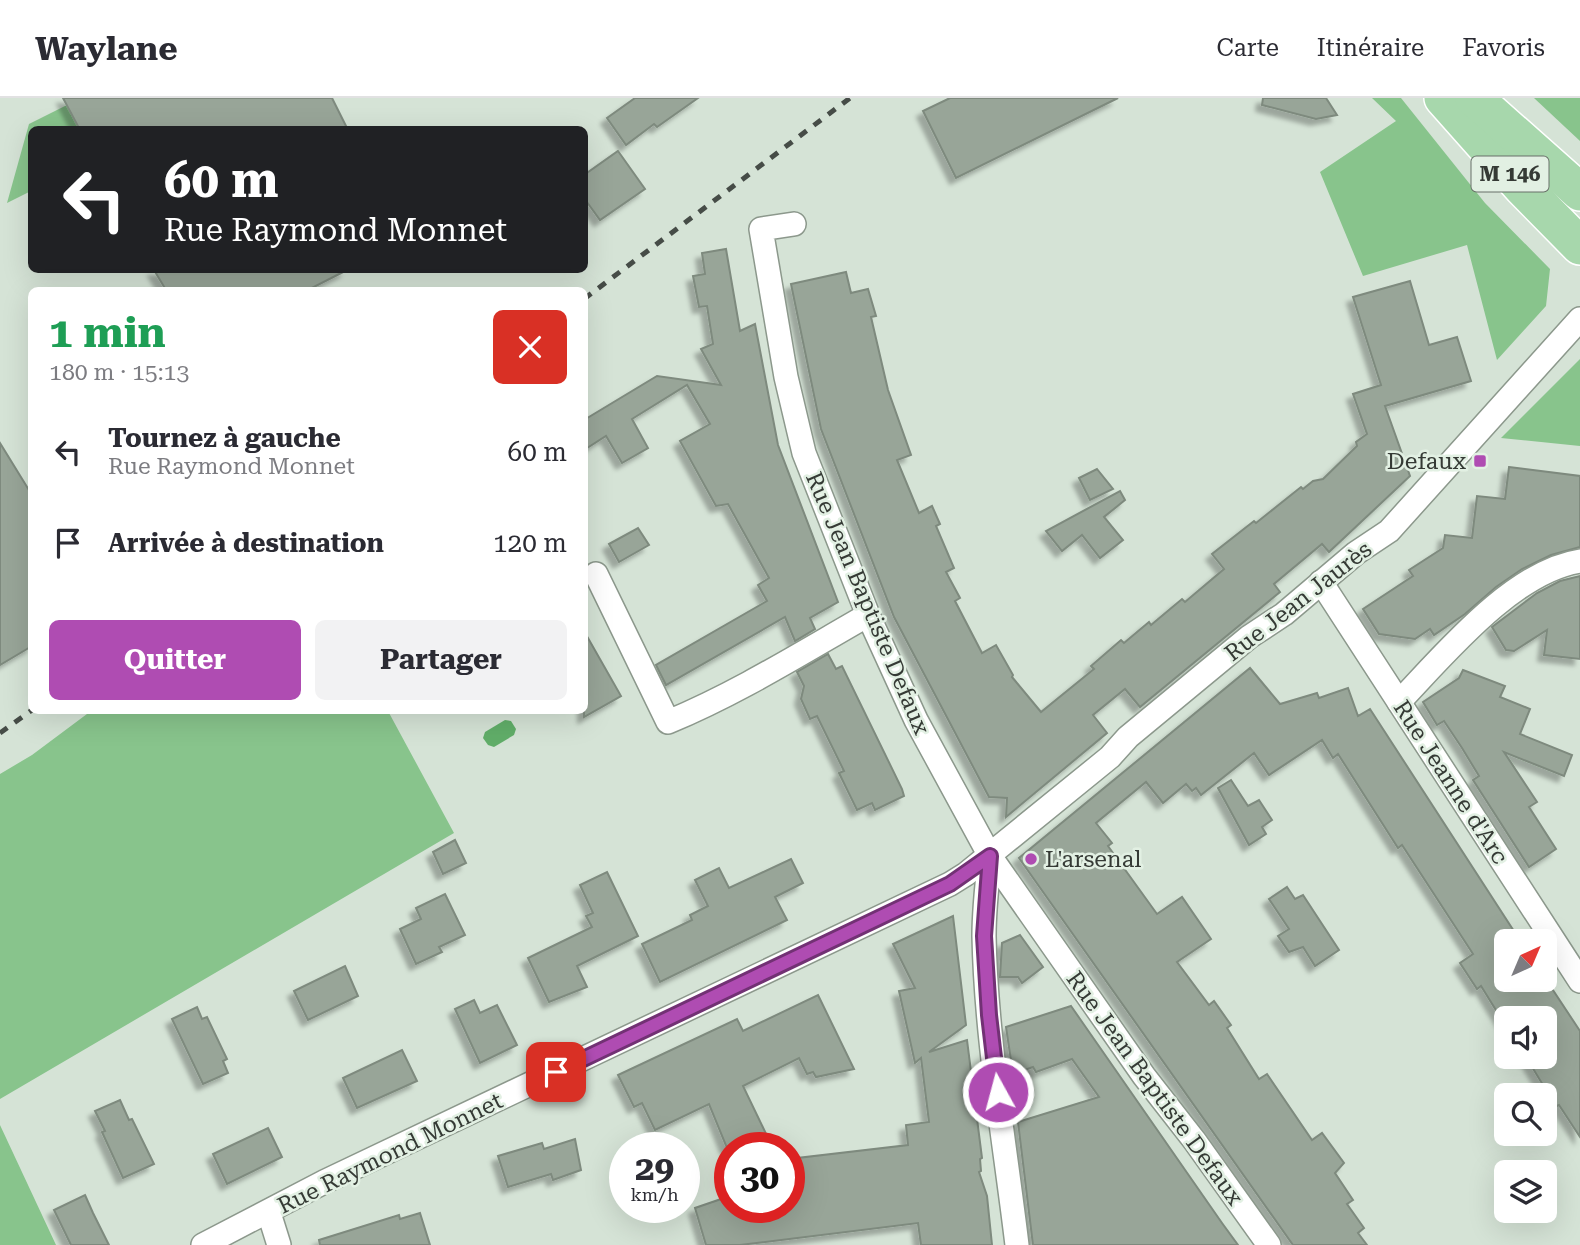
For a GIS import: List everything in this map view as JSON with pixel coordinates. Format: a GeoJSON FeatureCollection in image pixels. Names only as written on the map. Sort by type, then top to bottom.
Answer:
{"type":"FeatureCollection","features":[{"type":"Feature","properties":{"kind":"main road","name":"M 146"},"geometry":{"type":"LineString","coordinates":[[1443,98],[1522,187],[1580,246]]}},
{"type":"Feature","properties":{"kind":"main road","name":"M 146"},"geometry":{"type":"LineString","coordinates":[[1474,98],[1580,192]]}},
{"type":"Feature","properties":{"kind":"street","name":"Rue Jean Baptiste Defaux"},"geometry":{"type":"LineString","coordinates":[[794,224],[761,229],[786,377],[804,453],[868,615],[916,720],[990,856],[1144,1076],[1194,1140],[1269,1245]]}},
{"type":"Feature","properties":{"kind":"street","name":"Rue Jean Jaurès"},"geometry":{"type":"LineString","coordinates":[[990,856],[1239,645],[1284,614],[1356,553],[1383,536],[1580,319]]}},
{"type":"Feature","properties":{"kind":"street"},"geometry":{"type":"LineString","coordinates":[[1399,702],[1471,629],[1509,595],[1550,570],[1580,561]]}},
{"type":"Feature","properties":{"kind":"street"},"geometry":{"type":"LineString","coordinates":[[596,574],[668,722],[726,696],[868,615]]}},
{"type":"Feature","properties":{"kind":"street","name":"Rue Jeanne d'Arc"},"geometry":{"type":"LineString","coordinates":[[1321,582],[1580,981]]}},
{"type":"Feature","properties":{"kind":"street"},"geometry":{"type":"LineString","coordinates":[[990,856],[985,904],[987,984],[1017,1245]]}},
{"type":"Feature","properties":{"kind":"street","name":"Rue Raymond Monnet"},"geometry":{"type":"LineString","coordinates":[[203,1245],[324,1182],[950,884],[990,856]]}},
{"type":"Feature","properties":{"kind":"street"},"geometry":{"type":"LineString","coordinates":[[269,1213],[279,1245]]}},
{"type":"Feature","properties":{"kind":"shaded area"},"geometry":{"type":"Polygon","coordinates":[[[1372,98],[1401,98],[1485,203],[1550,269],[1546,306],[1497,360],[1467,245],[1363,276],[1320,172],[1396,121],[1372,98]]]}},
{"type":"Feature","properties":{"kind":"shaded area"},"geometry":{"type":"Polygon","coordinates":[[[1534,98],[1580,98],[1580,141],[1534,98]]]}},
{"type":"Feature","properties":{"kind":"shaded area"},"geometry":{"type":"Polygon","coordinates":[[[67,105],[78,126],[28,126],[67,105]]]}},
{"type":"Feature","properties":{"kind":"shaded area"},"geometry":{"type":"Polygon","coordinates":[[[28,128],[28,192],[7,203],[28,128]]]}},
{"type":"Feature","properties":{"kind":"shaded area"},"geometry":{"type":"Polygon","coordinates":[[[1580,359],[1580,446],[1501,438],[1580,359]]]}},
{"type":"Feature","properties":{"kind":"shaded area"},"geometry":{"type":"Polygon","coordinates":[[[87,714],[390,714],[454,833],[0,1099],[0,774],[32,755],[87,714]]]}},
{"type":"Feature","properties":{"kind":"shaded area"},"geometry":{"type":"Polygon","coordinates":[[[505,720],[511,721],[516,729],[514,735],[494,747],[488,745],[483,738],[485,732],[505,720]]]}},
{"type":"Feature","properties":{"kind":"shaded area"},"geometry":{"type":"Polygon","coordinates":[[[0,1125],[56,1245],[0,1245],[0,1125]]]}},
{"type":"Feature","properties":{"kind":"building"},"geometry":{"type":"Polygon","coordinates":[[[63,98],[332,98],[346,126],[78,126],[63,98]]]}},
{"type":"Feature","properties":{"kind":"building"},"geometry":{"type":"Polygon","coordinates":[[[635,98],[698,98],[657,127],[654,124],[626,145],[607,118],[635,98]]]}},
{"type":"Feature","properties":{"kind":"building"},"geometry":{"type":"Polygon","coordinates":[[[950,98],[1118,98],[956,178],[923,111],[950,98]]]}},
{"type":"Feature","properties":{"kind":"building"},"geometry":{"type":"Polygon","coordinates":[[[1263,98],[1326,98],[1337,115],[1316,119],[1262,105],[1263,98]]]}},
{"type":"Feature","properties":{"kind":"building"},"geometry":{"type":"Polygon","coordinates":[[[618,151],[645,189],[600,220],[588,204],[588,172],[618,151]]]}},
{"type":"Feature","properties":{"kind":"building"},"geometry":{"type":"Polygon","coordinates":[[[726,249],[740,331],[755,324],[778,445],[838,602],[810,618],[815,629],[795,641],[785,617],[666,685],[656,665],[767,601],[758,585],[769,578],[728,504],[716,506],[680,441],[710,424],[687,385],[632,419],[648,448],[622,463],[606,436],[588,447],[588,418],[657,376],[721,385],[701,349],[713,344],[707,306],[699,307],[693,276],[705,274],[702,253],[726,249]]]}},
{"type":"Feature","properties":{"kind":"building"},"geometry":{"type":"Polygon","coordinates":[[[846,272],[851,293],[868,289],[876,316],[871,317],[888,390],[911,455],[897,460],[919,513],[932,506],[940,524],[936,526],[954,568],[946,572],[960,598],[955,601],[982,653],[996,645],[1012,677],[1041,712],[1094,669],[1091,666],[1121,640],[1124,643],[1149,622],[1151,625],[1182,599],[1185,602],[1224,569],[1212,554],[1301,487],[1303,489],[1313,481],[1323,479],[1357,446],[1356,442],[1367,434],[1353,394],[1381,385],[1353,297],[1410,281],[1429,345],[1457,337],[1471,381],[1385,406],[1410,476],[1329,552],[1322,544],[1274,584],[1280,592],[1140,707],[1125,689],[1093,715],[1107,733],[1006,817],[1007,798],[989,797],[894,617],[821,429],[791,284],[846,272]]]}},
{"type":"Feature","properties":{"kind":"building"},"geometry":{"type":"Polygon","coordinates":[[[156,273],[341,273],[314,287],[164,287],[156,273]]]}},
{"type":"Feature","properties":{"kind":"building"},"geometry":{"type":"Polygon","coordinates":[[[0,443],[28,488],[28,648],[0,665],[0,443]]]}},
{"type":"Feature","properties":{"kind":"building"},"geometry":{"type":"Polygon","coordinates":[[[1509,467],[1580,476],[1580,547],[1551,555],[1522,569],[1434,635],[1430,629],[1415,639],[1379,634],[1363,609],[1413,576],[1409,570],[1443,548],[1445,535],[1472,538],[1477,496],[1505,499],[1509,467]]]}},
{"type":"Feature","properties":{"kind":"building"},"geometry":{"type":"Polygon","coordinates":[[[1097,469],[1113,489],[1090,500],[1079,478],[1097,469]]]}},
{"type":"Feature","properties":{"kind":"building"},"geometry":{"type":"Polygon","coordinates":[[[1120,491],[1125,500],[1104,517],[1123,540],[1100,558],[1082,535],[1062,551],[1046,531],[1120,491]]]}},
{"type":"Feature","properties":{"kind":"building"},"geometry":{"type":"Polygon","coordinates":[[[638,528],[649,545],[619,562],[609,544],[638,528]]]}},
{"type":"Feature","properties":{"kind":"building"},"geometry":{"type":"Polygon","coordinates":[[[1580,576],[1580,659],[1544,655],[1547,630],[1514,651],[1506,650],[1492,627],[1537,593],[1560,581],[1580,576]]]}},
{"type":"Feature","properties":{"kind":"building"},"geometry":{"type":"Polygon","coordinates":[[[588,638],[621,696],[584,717],[584,714],[588,714],[588,638]]]}},
{"type":"Feature","properties":{"kind":"building"},"geometry":{"type":"Polygon","coordinates":[[[828,654],[836,669],[842,666],[902,789],[904,796],[875,810],[872,803],[857,810],[839,773],[844,771],[817,716],[810,719],[801,699],[804,686],[797,672],[828,654]]]}},
{"type":"Feature","properties":{"kind":"building"},"geometry":{"type":"Polygon","coordinates":[[[1250,668],[1280,704],[1317,693],[1319,698],[1348,688],[1358,716],[1370,709],[1513,929],[1494,929],[1494,992],[1554,992],[1580,1031],[1580,1137],[1559,1105],[1557,1106],[1557,1083],[1542,1083],[1533,1069],[1557,1069],[1557,1006],[1494,1007],[1481,986],[1477,989],[1460,963],[1473,954],[1402,845],[1398,848],[1338,754],[1333,758],[1322,740],[1269,775],[1254,753],[1201,795],[1196,788],[1192,791],[1186,784],[1163,803],[1146,782],[1096,823],[1112,843],[1108,846],[1157,914],[1182,897],[1211,939],[1177,962],[1209,1005],[1214,1001],[1231,1025],[1227,1028],[1259,1079],[1267,1074],[1312,1140],[1322,1133],[1344,1163],[1335,1173],[1353,1200],[1347,1204],[1364,1228],[1358,1233],[1367,1245],[1293,1245],[1019,858],[1250,668]]]}},
{"type":"Feature","properties":{"kind":"building"},"geometry":{"type":"Polygon","coordinates":[[[1463,670],[1505,686],[1500,697],[1530,709],[1520,734],[1572,755],[1564,776],[1504,752],[1537,802],[1529,807],[1556,849],[1529,867],[1473,780],[1479,776],[1462,748],[1444,721],[1437,725],[1423,702],[1459,678],[1463,670]]]}},
{"type":"Feature","properties":{"kind":"building"},"geometry":{"type":"Polygon","coordinates":[[[1231,780],[1248,806],[1259,800],[1272,820],[1262,827],[1266,834],[1249,845],[1218,788],[1231,780]]]}},
{"type":"Feature","properties":{"kind":"building"},"geometry":{"type":"Polygon","coordinates":[[[455,840],[466,863],[443,874],[433,852],[455,840]]]}},
{"type":"Feature","properties":{"kind":"building"},"geometry":{"type":"Polygon","coordinates":[[[791,859],[803,883],[775,897],[787,920],[660,982],[642,944],[692,920],[690,915],[708,906],[695,880],[719,868],[729,888],[791,859]]]}},
{"type":"Feature","properties":{"kind":"building"},"geometry":{"type":"Polygon","coordinates":[[[607,872],[638,936],[577,966],[587,987],[549,1002],[528,958],[592,927],[586,916],[593,913],[580,885],[607,872]]]}},
{"type":"Feature","properties":{"kind":"building"},"geometry":{"type":"Polygon","coordinates":[[[1287,887],[1295,899],[1303,895],[1339,950],[1315,966],[1303,947],[1289,952],[1278,936],[1289,929],[1269,899],[1287,887]]]}},
{"type":"Feature","properties":{"kind":"building"},"geometry":{"type":"Polygon","coordinates":[[[445,894],[465,935],[439,947],[442,952],[416,964],[400,929],[421,919],[416,908],[445,894]]]}},
{"type":"Feature","properties":{"kind":"building"},"geometry":{"type":"Polygon","coordinates":[[[953,916],[966,1025],[929,1052],[967,1040],[982,1158],[979,1172],[987,1196],[992,1245],[921,1245],[918,1223],[740,1245],[706,1245],[699,1223],[700,1206],[714,1201],[714,1223],[805,1223],[805,1157],[908,1145],[906,1125],[929,1122],[921,1058],[915,1063],[899,991],[915,988],[893,944],[953,916]]]}},
{"type":"Feature","properties":{"kind":"building"},"geometry":{"type":"Polygon","coordinates":[[[1020,935],[1043,967],[1022,983],[1018,977],[1000,977],[1002,943],[1020,935]]]}},
{"type":"Feature","properties":{"kind":"building"},"geometry":{"type":"Polygon","coordinates":[[[345,966],[358,996],[308,1020],[294,991],[345,966]]]}},
{"type":"Feature","properties":{"kind":"building"},"geometry":{"type":"Polygon","coordinates":[[[818,995],[854,1069],[816,1077],[813,1072],[807,1074],[799,1058],[743,1086],[765,1132],[720,1132],[709,1104],[655,1130],[642,1103],[634,1107],[618,1075],[737,1019],[743,1031],[818,995]]]}},
{"type":"Feature","properties":{"kind":"building"},"geometry":{"type":"Polygon","coordinates":[[[474,1000],[480,1013],[497,1005],[517,1045],[480,1063],[455,1009],[474,1000]]]}},
{"type":"Feature","properties":{"kind":"building"},"geometry":{"type":"Polygon","coordinates":[[[1071,1006],[1238,1245],[1033,1245],[1018,1122],[1099,1097],[1072,1059],[1036,1072],[1033,1067],[1013,1074],[1006,1027],[1071,1006]]]}},
{"type":"Feature","properties":{"kind":"building"},"geometry":{"type":"Polygon","coordinates":[[[197,1007],[202,1019],[207,1017],[227,1059],[223,1061],[228,1073],[203,1084],[172,1019],[197,1007]]]}},
{"type":"Feature","properties":{"kind":"building"},"geometry":{"type":"Polygon","coordinates":[[[402,1050],[417,1081],[357,1108],[343,1078],[402,1050]]]}},
{"type":"Feature","properties":{"kind":"building"},"geometry":{"type":"Polygon","coordinates":[[[120,1100],[154,1164],[123,1178],[95,1111],[120,1100]]]}},
{"type":"Feature","properties":{"kind":"building"},"geometry":{"type":"Polygon","coordinates":[[[268,1128],[282,1157],[227,1184],[213,1154],[268,1128]]]}},
{"type":"Feature","properties":{"kind":"building"},"geometry":{"type":"Polygon","coordinates":[[[575,1139],[581,1170],[553,1180],[551,1174],[508,1187],[498,1156],[542,1143],[544,1149],[575,1139]]]}},
{"type":"Feature","properties":{"kind":"building"},"geometry":{"type":"Polygon","coordinates":[[[85,1195],[109,1245],[71,1245],[54,1210],[85,1195]]]}},
{"type":"Feature","properties":{"kind":"building"},"geometry":{"type":"Polygon","coordinates":[[[420,1213],[430,1245],[320,1245],[319,1240],[399,1215],[400,1219],[420,1213]]]}},
{"type":"Feature","properties":{"kind":"railway"},"geometry":{"type":"LineString","coordinates":[[588,296],[850,98]]}},
{"type":"Feature","properties":{"kind":"railway"},"geometry":{"type":"LineString","coordinates":[[0,733],[28,713]]}},
{"type":"Feature","properties":{"kind":"place","name":"Defaux"},"geometry":{"type":"Point","coordinates":[1480,461]}},
{"type":"Feature","properties":{"kind":"place","name":"L'arsenal"},"geometry":{"type":"Point","coordinates":[1031,859]}},
{"type":"Feature","properties":{"kind":"route"},"geometry":{"type":"LineString","coordinates":[[556,1072],[950,884],[990,856],[984,936],[998,1092]]}}]}
